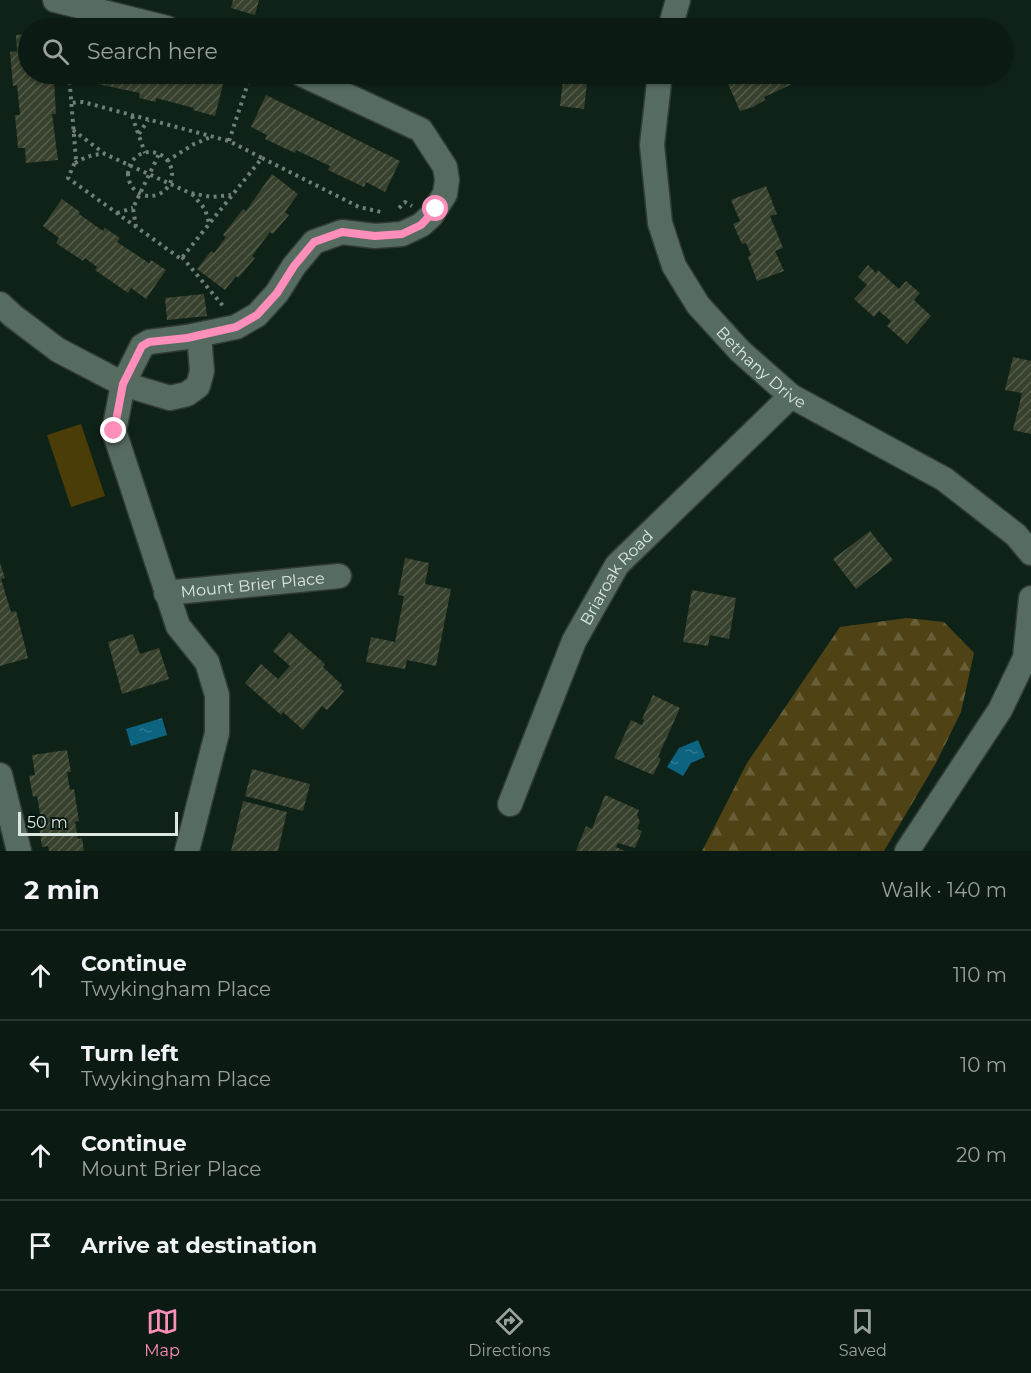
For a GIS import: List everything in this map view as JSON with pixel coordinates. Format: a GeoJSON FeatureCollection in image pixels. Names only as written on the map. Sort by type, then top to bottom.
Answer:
{"type":"FeatureCollection","features":[{"type":"Feature","properties":{"kind":"street"},"geometry":{"type":"LineString","coordinates":[[55,0],[127,18]]}},
{"type":"Feature","properties":{"kind":"street"},"geometry":{"type":"LineString","coordinates":[[673,18],[678,0]]}},
{"type":"Feature","properties":{"kind":"street"},"geometry":{"type":"LineString","coordinates":[[0,304],[58,350],[123,384],[170,398],[187,394],[198,386],[202,371],[199,335],[239,326],[257,315],[277,293],[294,266],[314,242],[342,232],[375,236],[402,234],[421,225],[431,216],[445,194],[447,180],[445,167],[421,130],[322,84]]}},
{"type":"Feature","properties":{"kind":"street","name":"Bethany Drive"},"geometry":{"type":"LineString","coordinates":[[659,84],[652,145],[660,223],[674,266],[698,305],[740,351],[791,396],[944,479],[1016,535],[1031,553]]}},
{"type":"Feature","properties":{"kind":"street","name":"Mount Brier Place"},"geometry":{"type":"LineString","coordinates":[[187,851],[217,733],[217,694],[207,662],[178,626],[165,593],[114,431],[123,384],[142,346],[149,342],[199,335]]}},
{"type":"Feature","properties":{"kind":"street","name":"Briaroak Road"},"geometry":{"type":"LineString","coordinates":[[510,804],[574,641],[617,565],[791,396]]}},
{"type":"Feature","properties":{"kind":"street","name":"Mount Brier Place"},"geometry":{"type":"LineString","coordinates":[[165,593],[339,576]]}},
{"type":"Feature","properties":{"kind":"street"},"geometry":{"type":"LineString","coordinates":[[906,851],[1000,710],[1025,658],[1031,598]]}},
{"type":"Feature","properties":{"kind":"street"},"geometry":{"type":"LineString","coordinates":[[0,775],[18,851]]}},
{"type":"Feature","properties":{"kind":"path"},"geometry":{"type":"LineString","coordinates":[[70,84],[76,160],[68,178],[181,259],[182,257],[239,326]]}},
{"type":"Feature","properties":{"kind":"path"},"geometry":{"type":"LineString","coordinates":[[229,141],[248,84]]}},
{"type":"Feature","properties":{"kind":"path"},"geometry":{"type":"LineString","coordinates":[[71,103],[83,102],[229,141],[359,207],[391,213],[405,202],[431,216]]}},
{"type":"Feature","properties":{"kind":"path"},"geometry":{"type":"LineString","coordinates":[[132,115],[145,153]]}},
{"type":"Feature","properties":{"kind":"path"},"geometry":{"type":"LineString","coordinates":[[139,135],[148,120]]}},
{"type":"Feature","properties":{"kind":"path"},"geometry":{"type":"LineString","coordinates":[[73,130],[105,154],[190,193],[212,197],[232,195]]}},
{"type":"Feature","properties":{"kind":"path"},"geometry":{"type":"LineString","coordinates":[[167,161],[212,136]]}},
{"type":"Feature","properties":{"kind":"path"},"geometry":{"type":"LineString","coordinates":[[145,153],[159,154],[167,161],[171,169],[170,183],[160,194],[153,196],[140,194],[129,183],[130,165],[136,156],[145,153]]}},
{"type":"Feature","properties":{"kind":"path"},"geometry":{"type":"LineString","coordinates":[[75,164],[85,157],[105,154]]}},
{"type":"Feature","properties":{"kind":"path"},"geometry":{"type":"LineString","coordinates":[[136,227],[134,208],[159,154]]}},
{"type":"Feature","properties":{"kind":"path"},"geometry":{"type":"LineString","coordinates":[[182,257],[262,158]]}},
{"type":"Feature","properties":{"kind":"path"},"geometry":{"type":"LineString","coordinates":[[190,193],[205,209],[209,224]]}},
{"type":"Feature","properties":{"kind":"path"},"geometry":{"type":"LineString","coordinates":[[116,213],[134,208]]}},
{"type":"Feature","properties":{"kind":"green space"},"geometry":{"type":"Polygon","coordinates":[[[907,618],[944,622],[974,653],[961,712],[936,763],[884,851],[702,851],[747,763],[840,627],[907,618]]]}},
{"type":"Feature","properties":{"kind":"shaded area"},"geometry":{"type":"Polygon","coordinates":[[[81,424],[105,496],[71,507],[47,435],[81,424]]]}},
{"type":"Feature","properties":{"kind":"water"},"geometry":{"type":"Polygon","coordinates":[[[162,718],[167,735],[131,746],[126,729],[162,718]]]}},
{"type":"Feature","properties":{"kind":"water"},"geometry":{"type":"Polygon","coordinates":[[[698,740],[705,757],[691,763],[683,776],[667,767],[679,748],[698,740]]]}},
{"type":"Feature","properties":{"kind":"building"},"geometry":{"type":"Polygon","coordinates":[[[233,0],[259,0],[255,15],[231,8],[233,0]]]}},
{"type":"Feature","properties":{"kind":"building"},"geometry":{"type":"Polygon","coordinates":[[[16,35],[18,35],[18,84],[54,84],[56,114],[52,114],[58,160],[26,163],[25,148],[18,148],[15,115],[20,115],[17,85],[13,86],[10,52],[17,51],[16,35]]]}},
{"type":"Feature","properties":{"kind":"building"},"geometry":{"type":"Polygon","coordinates":[[[97,84],[223,84],[215,116],[156,98],[156,102],[139,98],[140,93],[97,84]]]}},
{"type":"Feature","properties":{"kind":"building"},"geometry":{"type":"Polygon","coordinates":[[[563,84],[587,84],[584,109],[560,106],[563,84]]]}},
{"type":"Feature","properties":{"kind":"building"},"geometry":{"type":"Polygon","coordinates":[[[728,84],[792,84],[764,97],[765,100],[753,107],[740,111],[728,84]]]}},
{"type":"Feature","properties":{"kind":"building"},"geometry":{"type":"Polygon","coordinates":[[[266,95],[400,161],[385,192],[366,182],[364,187],[328,170],[330,166],[265,139],[267,135],[251,127],[266,95]]]}},
{"type":"Feature","properties":{"kind":"building"},"geometry":{"type":"Polygon","coordinates":[[[272,174],[298,194],[285,212],[289,215],[273,234],[270,232],[252,256],[255,258],[225,290],[197,269],[211,251],[214,253],[226,237],[223,235],[243,209],[246,211],[272,174]]]}},
{"type":"Feature","properties":{"kind":"building"},"geometry":{"type":"Polygon","coordinates":[[[766,186],[777,214],[770,216],[783,248],[775,251],[784,271],[757,281],[748,257],[751,255],[746,243],[742,244],[733,224],[740,221],[731,200],[766,186]]]}},
{"type":"Feature","properties":{"kind":"building"},"geometry":{"type":"Polygon","coordinates":[[[62,199],[103,231],[105,228],[120,238],[117,242],[149,263],[151,260],[166,270],[146,299],[131,288],[128,293],[95,270],[97,267],[85,258],[83,261],[56,243],[59,238],[43,226],[62,199]]]}},
{"type":"Feature","properties":{"kind":"building"},"geometry":{"type":"Polygon","coordinates":[[[868,265],[876,273],[878,270],[899,289],[906,281],[920,293],[914,300],[931,316],[907,344],[887,326],[891,321],[879,311],[874,317],[854,299],[867,285],[858,277],[868,265]]]}},
{"type":"Feature","properties":{"kind":"building"},"geometry":{"type":"Polygon","coordinates":[[[204,294],[207,316],[167,320],[165,298],[204,294]]]}},
{"type":"Feature","properties":{"kind":"building"},"geometry":{"type":"Polygon","coordinates":[[[1013,357],[1031,361],[1031,434],[1013,430],[1022,393],[1005,390],[1013,357]]]}},
{"type":"Feature","properties":{"kind":"building"},"geometry":{"type":"Polygon","coordinates":[[[870,531],[893,560],[856,589],[833,559],[870,531]]]}},
{"type":"Feature","properties":{"kind":"building"},"geometry":{"type":"Polygon","coordinates":[[[405,558],[429,563],[425,584],[451,589],[436,666],[407,660],[405,669],[366,662],[371,637],[395,642],[404,596],[398,595],[405,558]]]}},
{"type":"Feature","properties":{"kind":"building"},"geometry":{"type":"Polygon","coordinates":[[[0,563],[5,578],[1,579],[11,612],[16,611],[28,658],[0,666],[0,563]]]}},
{"type":"Feature","properties":{"kind":"building"},"geometry":{"type":"Polygon","coordinates":[[[692,590],[736,598],[729,639],[710,635],[708,646],[683,642],[692,590]]]}},
{"type":"Feature","properties":{"kind":"building"},"geometry":{"type":"Polygon","coordinates":[[[289,632],[325,664],[323,667],[342,685],[340,688],[344,691],[327,710],[322,706],[303,730],[283,712],[281,715],[245,683],[261,664],[278,679],[290,666],[273,651],[289,632]]]}},
{"type":"Feature","properties":{"kind":"building"},"geometry":{"type":"Polygon","coordinates":[[[133,634],[140,654],[159,648],[169,679],[122,694],[108,642],[133,634]]]}},
{"type":"Feature","properties":{"kind":"building"},"geometry":{"type":"Polygon","coordinates":[[[653,695],[680,708],[658,757],[661,759],[653,775],[614,758],[631,720],[642,725],[644,720],[642,719],[653,695]]]}},
{"type":"Feature","properties":{"kind":"building"},"geometry":{"type":"Polygon","coordinates":[[[67,750],[71,772],[67,772],[70,790],[74,789],[79,821],[75,822],[78,839],[82,838],[84,851],[49,851],[48,846],[42,847],[39,827],[42,826],[37,796],[33,797],[29,776],[35,775],[32,755],[67,750]]]}},
{"type":"Feature","properties":{"kind":"building"},"geometry":{"type":"Polygon","coordinates":[[[252,769],[310,784],[303,811],[245,796],[252,769]]]}},
{"type":"Feature","properties":{"kind":"building"},"geometry":{"type":"Polygon","coordinates":[[[605,795],[639,810],[637,815],[640,822],[637,829],[642,831],[635,848],[618,843],[616,847],[625,851],[576,851],[586,826],[592,829],[605,795]]]}},
{"type":"Feature","properties":{"kind":"building"},"geometry":{"type":"Polygon","coordinates":[[[243,801],[287,812],[278,851],[231,851],[243,801]]]}},
{"type":"Feature","properties":{"kind":"route"},"geometry":{"type":"LineString","coordinates":[[114,431],[123,384],[142,346],[149,342],[187,338],[236,327],[257,315],[277,293],[294,266],[314,242],[342,232],[375,236],[402,234],[421,225],[436,209]]}}]}
